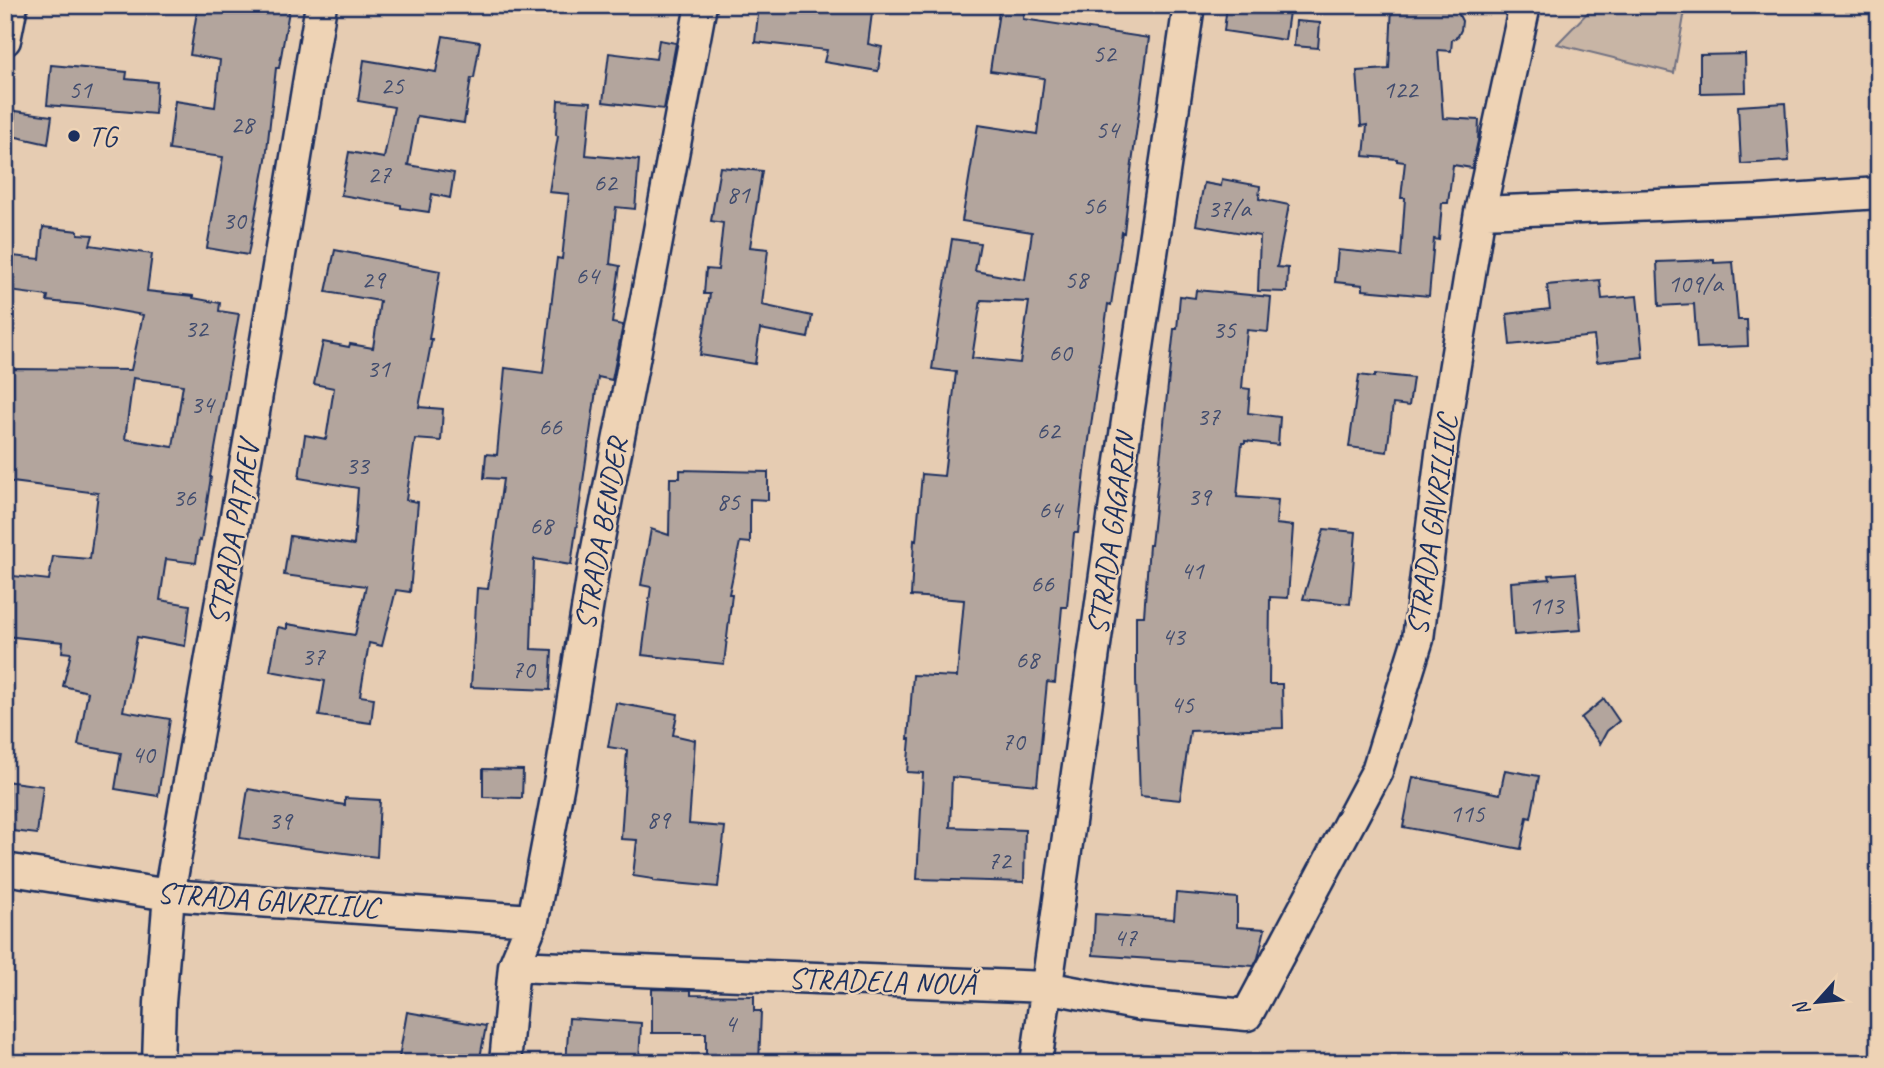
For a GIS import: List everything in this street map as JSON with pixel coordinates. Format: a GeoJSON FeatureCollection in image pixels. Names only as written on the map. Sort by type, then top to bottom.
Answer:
{"type":"FeatureCollection","features":[{"type":"Feature","properties":{"kind":"street"},"geometry":{"type":"LineString","coordinates":[[5,40],[12,5]]}},
{"type":"Feature","properties":{"kind":"street","name":"STRADA PAȚAEV"},"geometry":{"type":"LineString","coordinates":[[158,1063],[169,895],[250,439],[321,5]]}},
{"type":"Feature","properties":{"kind":"street","name":"STRADA BENDER"},"geometry":{"type":"LineString","coordinates":[[505,1063],[514,966],[533,920],[562,767],[595,559],[701,5]]}},
{"type":"Feature","properties":{"kind":"street","name":"STRADA GAGARIN"},"geometry":{"type":"LineString","coordinates":[[1036,1063],[1119,474],[1189,5]]}},
{"type":"Feature","properties":{"kind":"street","name":"STRADA GAVRILIUC"},"geometry":{"type":"LineString","coordinates":[[1247,1015],[1377,771],[1418,639],[1443,438],[1480,212],[1525,5]]}},
{"type":"Feature","properties":{"kind":"street"},"geometry":{"type":"LineString","coordinates":[[1480,212],[1760,201],[1879,193]]}},
{"type":"Feature","properties":{"kind":"street","name":"STRADA GAVRILIUC"},"geometry":{"type":"LineString","coordinates":[[5,869],[169,895],[533,920]]}},
{"type":"Feature","properties":{"kind":"street","name":"STRADELA NOUĂ"},"geometry":{"type":"LineString","coordinates":[[514,966],[1046,987],[1141,1005],[1247,1015]]}},
{"type":"Feature","properties":{"kind":"shaded area"},"geometry":{"type":"Polygon","coordinates":[[[1595,5],[1686,5],[1674,73],[1557,44],[1595,5]]]}},
{"type":"Feature","properties":{"kind":"building"},"geometry":{"type":"Polygon","coordinates":[[[198,5],[290,5],[279,68],[276,68],[266,159],[248,255],[207,248],[223,157],[169,150],[175,101],[215,107],[220,60],[190,55],[198,5]]]}},
{"type":"Feature","properties":{"kind":"building"},"geometry":{"type":"Polygon","coordinates":[[[759,5],[843,9],[843,5],[873,5],[868,44],[882,47],[878,71],[824,62],[827,50],[755,42],[759,5]]]}},
{"type":"Feature","properties":{"kind":"building"},"geometry":{"type":"Polygon","coordinates":[[[1000,5],[1025,5],[1023,19],[1149,38],[1124,233],[1122,232],[1111,305],[1108,304],[1078,533],[1074,533],[1067,607],[1062,607],[1055,683],[1047,682],[1037,785],[952,777],[950,827],[1025,830],[1024,882],[917,879],[923,773],[907,772],[913,675],[957,677],[964,600],[911,596],[922,474],[944,476],[956,372],[932,369],[952,239],[980,243],[975,271],[1025,280],[1032,232],[962,221],[978,125],[1037,134],[1044,78],[990,71],[1000,5]],[[981,300],[972,358],[1020,363],[1029,302],[981,300]]]}},
{"type":"Feature","properties":{"kind":"building"},"geometry":{"type":"Polygon","coordinates":[[[1227,5],[1290,5],[1285,40],[1224,31],[1227,5]]]}},
{"type":"Feature","properties":{"kind":"building"},"geometry":{"type":"Polygon","coordinates":[[[1392,5],[1454,5],[1462,21],[1461,30],[1452,40],[1451,51],[1438,50],[1443,118],[1479,120],[1472,168],[1453,165],[1448,203],[1442,203],[1439,240],[1434,239],[1429,296],[1363,290],[1363,285],[1335,282],[1338,250],[1401,256],[1405,198],[1401,198],[1405,162],[1364,156],[1367,125],[1361,126],[1357,71],[1389,69],[1392,5]]]}},
{"type":"Feature","properties":{"kind":"building"},"geometry":{"type":"Polygon","coordinates":[[[1296,21],[1320,23],[1318,48],[1294,46],[1296,21]]]}},
{"type":"Feature","properties":{"kind":"building"},"geometry":{"type":"Polygon","coordinates":[[[443,36],[480,42],[464,123],[417,116],[408,165],[454,173],[450,198],[432,194],[429,212],[341,195],[349,152],[384,158],[394,107],[358,101],[364,60],[436,72],[443,36]]]}},
{"type":"Feature","properties":{"kind":"building"},"geometry":{"type":"Polygon","coordinates":[[[659,40],[676,43],[664,109],[603,102],[609,53],[656,59],[659,40]]]}},
{"type":"Feature","properties":{"kind":"building"},"geometry":{"type":"Polygon","coordinates":[[[1745,54],[1746,92],[1700,93],[1700,55],[1745,54]]]}},
{"type":"Feature","properties":{"kind":"building"},"geometry":{"type":"Polygon","coordinates":[[[51,65],[127,72],[126,79],[157,82],[155,114],[47,105],[51,65]]]}},
{"type":"Feature","properties":{"kind":"building"},"geometry":{"type":"Polygon","coordinates":[[[558,100],[591,102],[586,155],[639,160],[635,209],[616,207],[610,264],[620,266],[612,323],[623,325],[612,380],[598,377],[571,565],[534,559],[531,649],[552,650],[550,690],[471,687],[477,588],[488,589],[503,479],[484,478],[486,454],[497,455],[505,368],[543,373],[557,258],[562,259],[569,194],[549,192],[558,136],[558,100]]]}},
{"type":"Feature","properties":{"kind":"building"},"geometry":{"type":"Polygon","coordinates":[[[1785,103],[1789,161],[1741,164],[1738,106],[1785,103]]]}},
{"type":"Feature","properties":{"kind":"building"},"geometry":{"type":"Polygon","coordinates":[[[15,111],[52,116],[48,144],[12,136],[15,111]]]}},
{"type":"Feature","properties":{"kind":"building"},"geometry":{"type":"Polygon","coordinates":[[[720,167],[762,171],[750,247],[768,249],[762,305],[812,316],[808,338],[760,329],[755,364],[700,355],[710,294],[704,294],[706,269],[718,270],[723,223],[711,221],[720,167]]]}},
{"type":"Feature","properties":{"kind":"building"},"geometry":{"type":"Polygon","coordinates":[[[1222,179],[1260,186],[1259,199],[1289,205],[1277,267],[1288,268],[1287,292],[1258,291],[1260,236],[1196,225],[1204,183],[1221,186],[1222,179]]]}},
{"type":"Feature","properties":{"kind":"building"},"geometry":{"type":"Polygon","coordinates":[[[43,227],[93,235],[90,245],[152,254],[147,291],[193,296],[220,303],[219,311],[239,314],[196,563],[166,559],[160,600],[190,605],[185,646],[137,637],[123,711],[170,719],[158,796],[115,789],[121,753],[78,745],[88,692],[63,686],[71,653],[62,652],[63,642],[5,636],[5,575],[49,580],[53,556],[90,559],[98,493],[5,481],[5,429],[12,430],[12,369],[131,370],[143,315],[47,301],[48,296],[9,291],[13,256],[40,259],[43,227]],[[133,378],[125,439],[173,447],[183,385],[133,378]]]}},
{"type":"Feature","properties":{"kind":"building"},"geometry":{"type":"Polygon","coordinates":[[[335,250],[440,271],[429,339],[432,339],[419,407],[443,409],[441,441],[415,439],[406,500],[418,502],[410,592],[396,590],[382,646],[369,643],[360,696],[374,698],[371,723],[319,716],[325,681],[270,671],[278,627],[287,629],[287,624],[355,635],[366,586],[284,575],[290,536],[354,545],[358,488],[299,478],[305,435],[326,439],[334,388],[314,384],[323,342],[373,348],[380,301],[326,292],[335,250]]]}},
{"type":"Feature","properties":{"kind":"building"},"geometry":{"type":"Polygon","coordinates":[[[1714,260],[1714,263],[1733,262],[1738,320],[1747,320],[1748,346],[1697,348],[1694,304],[1659,306],[1657,262],[1714,260]]]}},
{"type":"Feature","properties":{"kind":"building"},"geometry":{"type":"Polygon","coordinates":[[[1600,280],[1602,299],[1637,296],[1643,357],[1597,362],[1594,336],[1510,345],[1507,314],[1550,309],[1547,285],[1600,280]]]}},
{"type":"Feature","properties":{"kind":"building"},"geometry":{"type":"Polygon","coordinates":[[[1196,290],[1271,297],[1268,332],[1247,330],[1242,388],[1250,389],[1248,413],[1280,417],[1278,445],[1245,441],[1242,443],[1237,497],[1278,500],[1276,524],[1293,526],[1288,598],[1270,597],[1269,684],[1282,684],[1283,728],[1190,731],[1180,800],[1140,796],[1136,616],[1144,616],[1149,545],[1180,296],[1195,298],[1196,290]]]}},
{"type":"Feature","properties":{"kind":"building"},"geometry":{"type":"Polygon","coordinates":[[[1375,374],[1413,378],[1409,406],[1393,404],[1387,452],[1349,447],[1359,375],[1375,377],[1375,374]]]}},
{"type":"Feature","properties":{"kind":"building"},"geometry":{"type":"Polygon","coordinates":[[[680,470],[768,472],[768,500],[750,499],[750,543],[740,542],[729,594],[732,594],[724,664],[642,655],[651,587],[641,585],[651,529],[669,535],[670,478],[680,478],[680,470]]]}},
{"type":"Feature","properties":{"kind":"building"},"geometry":{"type":"Polygon","coordinates":[[[1324,529],[1356,532],[1350,604],[1303,599],[1324,529]]]}},
{"type":"Feature","properties":{"kind":"building"},"geometry":{"type":"Polygon","coordinates":[[[1576,573],[1581,630],[1514,635],[1511,582],[1550,579],[1549,575],[1576,573]]]}},
{"type":"Feature","properties":{"kind":"building"},"geometry":{"type":"Polygon","coordinates":[[[1604,699],[1619,721],[1607,731],[1600,744],[1581,718],[1604,699]]]}},
{"type":"Feature","properties":{"kind":"building"},"geometry":{"type":"Polygon","coordinates":[[[616,703],[677,714],[673,735],[695,740],[689,824],[725,827],[718,887],[653,881],[633,876],[637,840],[621,839],[627,750],[608,747],[616,703]]]}},
{"type":"Feature","properties":{"kind":"building"},"geometry":{"type":"Polygon","coordinates":[[[483,769],[523,770],[522,798],[483,797],[483,769]]]}},
{"type":"Feature","properties":{"kind":"building"},"geometry":{"type":"Polygon","coordinates":[[[1505,770],[1539,776],[1531,818],[1527,817],[1521,849],[1403,827],[1413,777],[1500,794],[1505,770]]]}},
{"type":"Feature","properties":{"kind":"building"},"geometry":{"type":"Polygon","coordinates":[[[5,781],[43,786],[37,834],[5,830],[5,781]]]}},
{"type":"Feature","properties":{"kind":"building"},"geometry":{"type":"Polygon","coordinates":[[[248,789],[345,805],[345,798],[380,800],[377,857],[240,838],[248,789]]]}},
{"type":"Feature","properties":{"kind":"building"},"geometry":{"type":"Polygon","coordinates":[[[1176,893],[1237,898],[1237,927],[1265,929],[1254,966],[1093,955],[1095,914],[1174,919],[1176,893]]]}},
{"type":"Feature","properties":{"kind":"building"},"geometry":{"type":"Polygon","coordinates":[[[652,989],[691,990],[691,995],[754,996],[754,1011],[761,1011],[759,1063],[706,1063],[706,1033],[652,1033],[652,989]]]}},
{"type":"Feature","properties":{"kind":"building"},"geometry":{"type":"Polygon","coordinates":[[[407,1012],[486,1026],[479,1063],[398,1063],[407,1012]]]}},
{"type":"Feature","properties":{"kind":"building"},"geometry":{"type":"Polygon","coordinates":[[[569,1018],[641,1023],[639,1063],[566,1063],[569,1018]]]}},
{"type":"Feature","properties":{"kind":"place","name":"TG"},"geometry":{"type":"Point","coordinates":[74,136]}}]}
